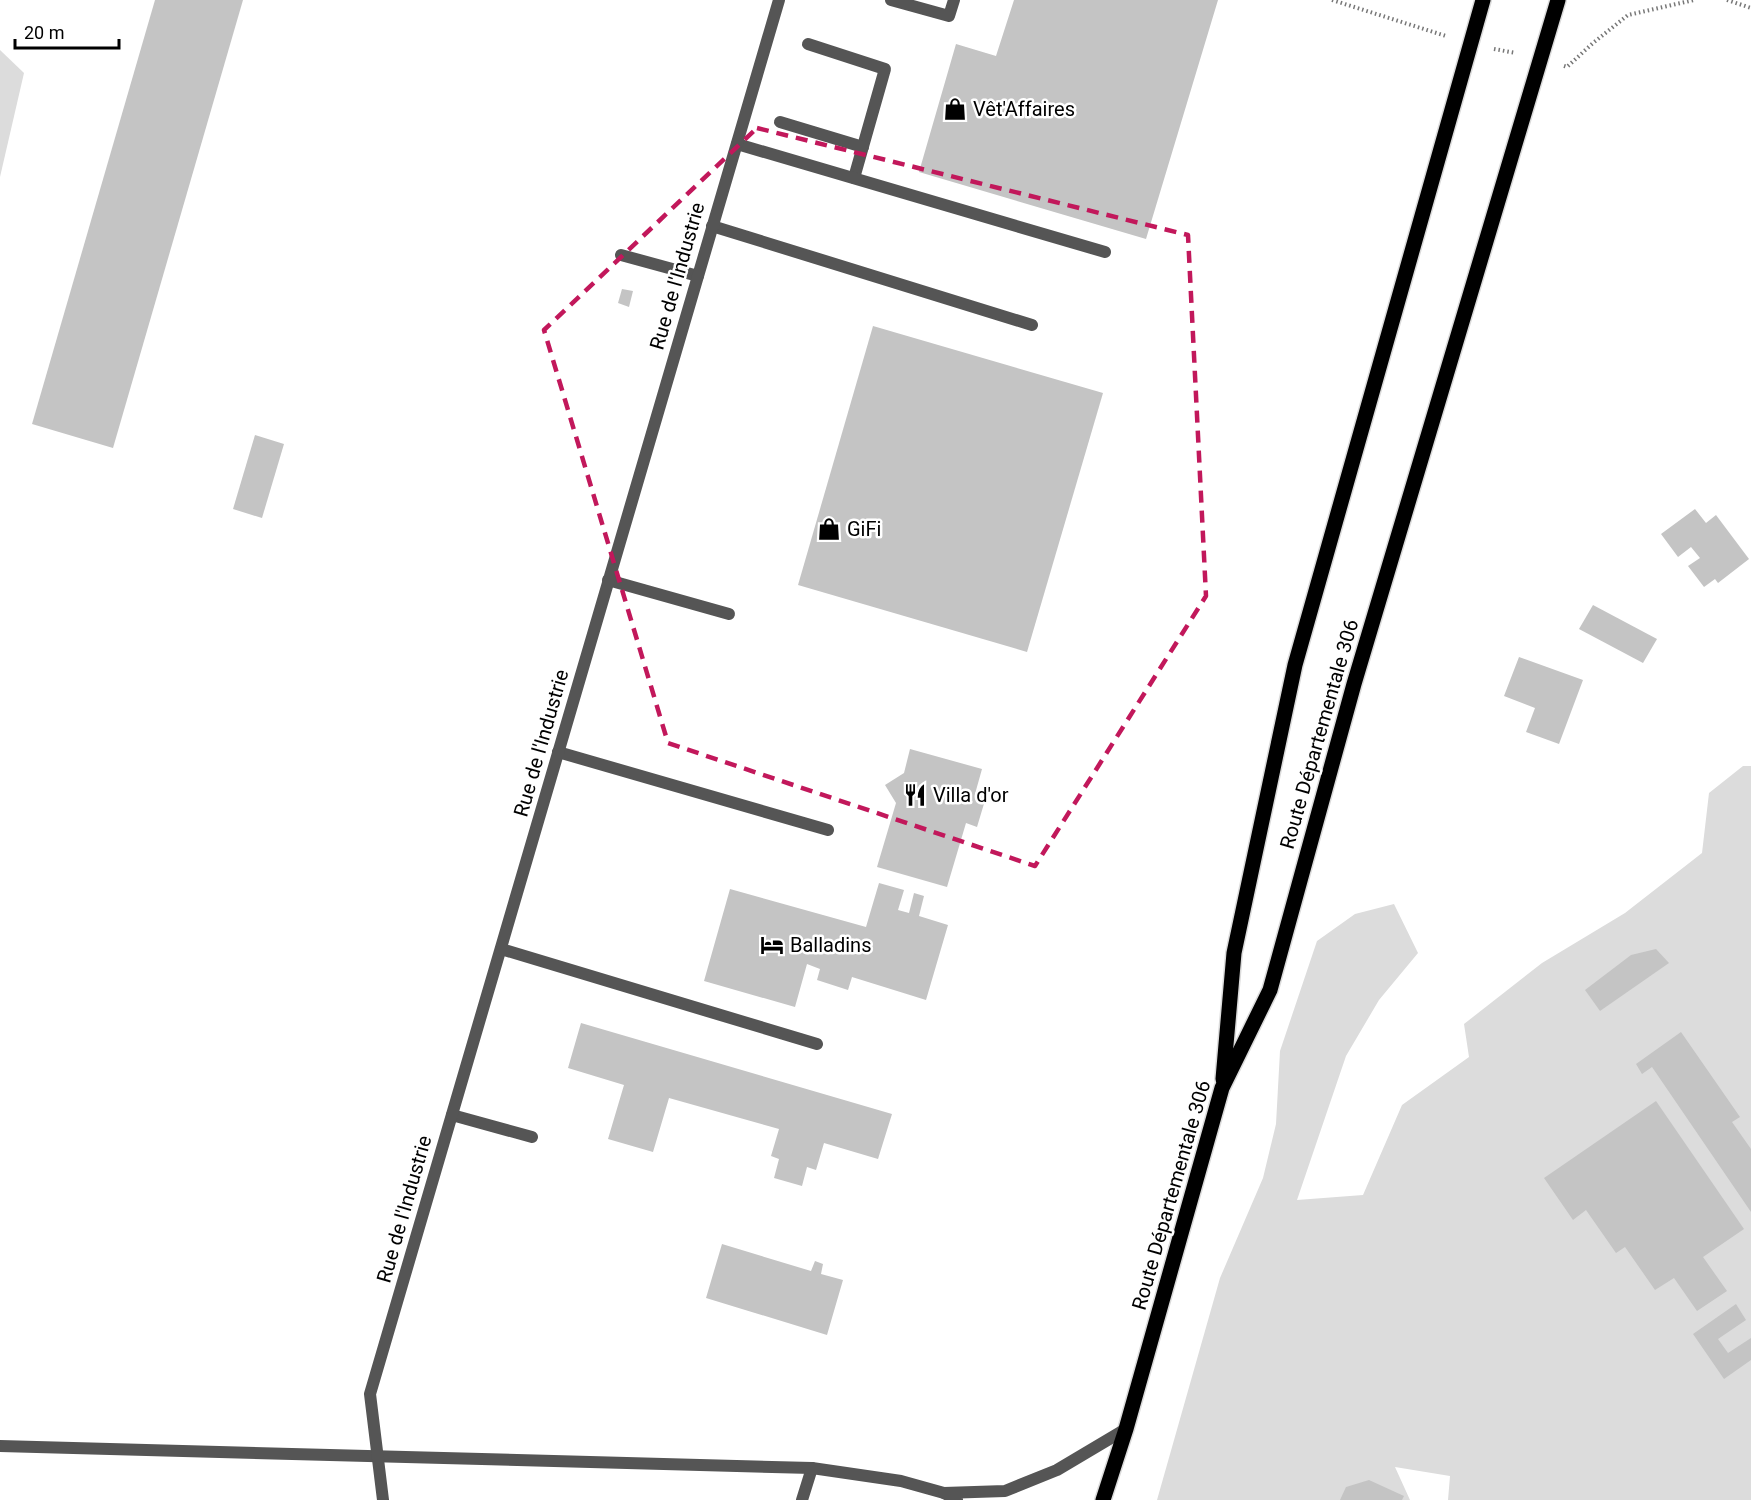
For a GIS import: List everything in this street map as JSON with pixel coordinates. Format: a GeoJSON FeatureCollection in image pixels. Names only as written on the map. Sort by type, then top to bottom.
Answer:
{"type":"FeatureCollection","features":[{"type":"Feature","properties":{"kind":"main road"},"geometry":{"type":"LineString","coordinates":[[1222,1088],[1234,953],[1294,664],[1484,0]]}},
{"type":"Feature","properties":{"kind":"main road","name":"Route Départementale 306"},"geometry":{"type":"LineString","coordinates":[[1103,1500],[1126,1429],[1222,1088],[1270,990],[1380,595],[1558,0]]}},
{"type":"Feature","properties":{"kind":"street","name":"Rue de l'Industrie"},"geometry":{"type":"LineString","coordinates":[[383,1500],[370,1395],[779,0]]}},
{"type":"Feature","properties":{"kind":"street"},"geometry":{"type":"LineString","coordinates":[[891,0],[949,16],[954,0]]}},
{"type":"Feature","properties":{"kind":"street"},"geometry":{"type":"LineString","coordinates":[[808,44],[885,69],[855,178]]}},
{"type":"Feature","properties":{"kind":"street"},"geometry":{"type":"LineString","coordinates":[[780,122],[863,147]]}},
{"type":"Feature","properties":{"kind":"street"},"geometry":{"type":"LineString","coordinates":[[736,144],[1105,252]]}},
{"type":"Feature","properties":{"kind":"street"},"geometry":{"type":"LineString","coordinates":[[712,226],[1032,325]]}},
{"type":"Feature","properties":{"kind":"street"},"geometry":{"type":"LineString","coordinates":[[621,255],[698,276]]}},
{"type":"Feature","properties":{"kind":"street"},"geometry":{"type":"LineString","coordinates":[[608,580],[729,614]]}},
{"type":"Feature","properties":{"kind":"street"},"geometry":{"type":"LineString","coordinates":[[558,752],[828,830]]}},
{"type":"Feature","properties":{"kind":"street"},"geometry":{"type":"LineString","coordinates":[[501,950],[817,1044]]}},
{"type":"Feature","properties":{"kind":"street"},"geometry":{"type":"LineString","coordinates":[[452,1115],[532,1137]]}},
{"type":"Feature","properties":{"kind":"street"},"geometry":{"type":"LineString","coordinates":[[944,1493],[1005,1491],[1057,1470],[1126,1429]]}},
{"type":"Feature","properties":{"kind":"street"},"geometry":{"type":"LineString","coordinates":[[0,1446],[812,1468],[901,1481],[944,1493],[957,1500]]}},
{"type":"Feature","properties":{"kind":"street"},"geometry":{"type":"LineString","coordinates":[[802,1500],[812,1468]]}},
{"type":"Feature","properties":{"kind":"path"},"geometry":{"type":"LineString","coordinates":[[1332,0],[1472,44],[1540,58],[1567,67],[1628,15],[1694,0]]}},
{"type":"Feature","properties":{"kind":"path"},"geometry":{"type":"LineString","coordinates":[[1727,0],[1751,8]]}},
{"type":"Feature","properties":{"kind":"highlighted area"},"geometry":{"type":"Polygon","coordinates":[[[757,128],[1188,235],[1206,596],[1035,866],[668,743],[544,330],[757,128]]]}},
{"type":"Feature","properties":{"kind":"shaded area"},"geometry":{"type":"Polygon","coordinates":[[[0,50],[24,73],[0,177],[0,50]]]}},
{"type":"Feature","properties":{"kind":"shaded area"},"geometry":{"type":"Polygon","coordinates":[[[1743,766],[1751,766],[1751,1500],[1448,1500],[1450,1476],[1395,1467],[1410,1500],[1157,1500],[1220,1278],[1263,1178],[1276,1124],[1280,1051],[1317,941],[1355,914],[1394,904],[1418,953],[1379,1000],[1346,1056],[1297,1200],[1363,1195],[1402,1105],[1469,1057],[1464,1024],[1542,963],[1625,913],[1702,853],[1709,793],[1743,766]]]}},
{"type":"Feature","properties":{"kind":"building"},"geometry":{"type":"Polygon","coordinates":[[[155,0],[243,0],[113,448],[32,424],[155,0]]]}},
{"type":"Feature","properties":{"kind":"building"},"geometry":{"type":"Polygon","coordinates":[[[1014,0],[1218,0],[1146,239],[919,172],[956,44],[996,56],[1014,0]]]}},
{"type":"Feature","properties":{"kind":"building"},"geometry":{"type":"Polygon","coordinates":[[[622,289],[633,291],[629,307],[618,303],[622,289]]]}},
{"type":"Feature","properties":{"kind":"building"},"geometry":{"type":"Polygon","coordinates":[[[873,326],[1103,393],[1027,652],[798,585],[873,326]]]}},
{"type":"Feature","properties":{"kind":"building"},"geometry":{"type":"Polygon","coordinates":[[[255,435],[284,444],[262,518],[233,509],[255,435]]]}},
{"type":"Feature","properties":{"kind":"building"},"geometry":{"type":"Polygon","coordinates":[[[1695,509],[1706,523],[1716,515],[1749,559],[1718,583],[1715,579],[1704,587],[1688,566],[1700,558],[1691,547],[1678,557],[1661,534],[1695,509]]]}},
{"type":"Feature","properties":{"kind":"building"},"geometry":{"type":"Polygon","coordinates":[[[1593,605],[1657,639],[1643,663],[1579,629],[1593,605]]]}},
{"type":"Feature","properties":{"kind":"building"},"geometry":{"type":"Polygon","coordinates":[[[1519,657],[1583,680],[1559,744],[1526,732],[1535,708],[1504,696],[1519,657]]]}},
{"type":"Feature","properties":{"kind":"building"},"geometry":{"type":"Polygon","coordinates":[[[910,749],[982,769],[975,794],[986,797],[977,827],[966,823],[947,887],[877,867],[896,803],[885,785],[904,773],[910,749]]]}},
{"type":"Feature","properties":{"kind":"building"},"geometry":{"type":"Polygon","coordinates":[[[879,883],[904,890],[898,910],[909,913],[914,893],[924,896],[919,916],[948,925],[926,1000],[852,977],[848,990],[817,980],[820,969],[807,964],[795,1007],[704,981],[730,889],[866,927],[879,883]]]}},
{"type":"Feature","properties":{"kind":"building"},"geometry":{"type":"Polygon","coordinates":[[[1656,949],[1669,963],[1600,1011],[1585,990],[1631,955],[1656,949]]]}},
{"type":"Feature","properties":{"kind":"building"},"geometry":{"type":"Polygon","coordinates":[[[581,1023],[892,1114],[878,1159],[824,1143],[816,1170],[807,1167],[802,1186],[774,1178],[779,1159],[771,1156],[779,1129],[669,1098],[653,1152],[608,1139],[624,1085],[568,1068],[581,1023]]]}},
{"type":"Feature","properties":{"kind":"building"},"geometry":{"type":"Polygon","coordinates":[[[1681,1032],[1740,1117],[1732,1122],[1751,1149],[1751,1212],[1652,1067],[1642,1074],[1636,1064],[1681,1032]]]}},
{"type":"Feature","properties":{"kind":"building"},"geometry":{"type":"Polygon","coordinates":[[[1656,1101],[1744,1229],[1703,1257],[1727,1291],[1697,1311],[1674,1278],[1655,1290],[1625,1247],[1616,1253],[1586,1210],[1573,1220],[1544,1178],[1656,1101]]]}},
{"type":"Feature","properties":{"kind":"building"},"geometry":{"type":"Polygon","coordinates":[[[722,1244],[811,1271],[815,1261],[823,1264],[821,1274],[843,1280],[827,1335],[706,1298],[722,1244]]]}},
{"type":"Feature","properties":{"kind":"building"},"geometry":{"type":"Polygon","coordinates":[[[1736,1304],[1746,1320],[1718,1339],[1728,1353],[1751,1338],[1751,1360],[1724,1379],[1693,1334],[1736,1304]]]}},
{"type":"Feature","properties":{"kind":"building"},"geometry":{"type":"Polygon","coordinates":[[[1369,1480],[1404,1496],[1402,1500],[1340,1500],[1346,1487],[1369,1480]]]}},
{"type":"Feature","properties":{"kind":"place","name":"Vêt'Affaires"},"geometry":{"type":"Point","coordinates":[955,109]}},
{"type":"Feature","properties":{"kind":"place","name":"GiFi"},"geometry":{"type":"Point","coordinates":[829,529]}},
{"type":"Feature","properties":{"kind":"place","name":"Villa d'or"},"geometry":{"type":"Point","coordinates":[915,795]}},
{"type":"Feature","properties":{"kind":"place","name":"Balladins"},"geometry":{"type":"Point","coordinates":[772,945]}}]}
